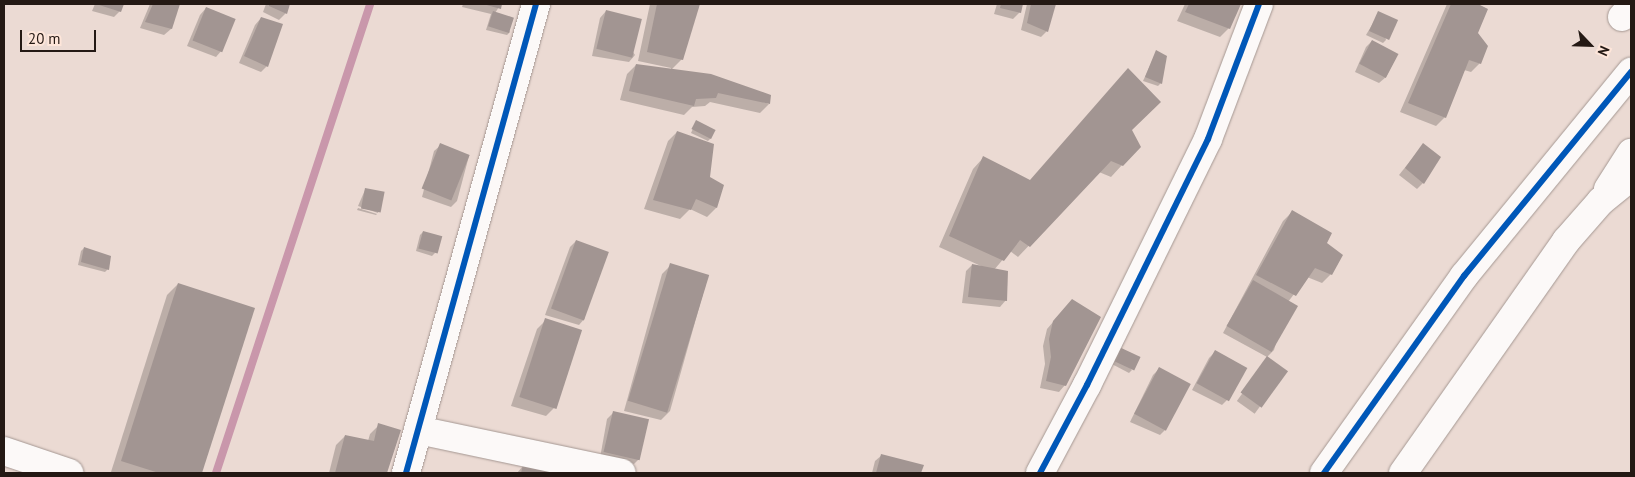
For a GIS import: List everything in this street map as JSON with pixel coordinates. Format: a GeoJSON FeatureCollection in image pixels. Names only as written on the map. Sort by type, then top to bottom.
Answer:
{"type":"FeatureCollection","features":[{"type":"Feature","properties":{"kind":"street"},"geometry":{"type":"LineString","coordinates":[[406,473],[536,4]]}},
{"type":"Feature","properties":{"kind":"street"},"geometry":{"type":"LineString","coordinates":[[1040,473],[1087,385],[1208,139],[1259,4]]}},
{"type":"Feature","properties":{"kind":"street"},"geometry":{"type":"LineString","coordinates":[[1324,473],[1464,276],[1631,72]]}},
{"type":"Feature","properties":{"kind":"street"},"geometry":{"type":"LineString","coordinates":[[1403,473],[1566,241],[1601,200],[1631,153]]}},
{"type":"Feature","properties":{"kind":"street"},"geometry":{"type":"LineString","coordinates":[[1601,200],[1631,177]]}},
{"type":"Feature","properties":{"kind":"street"},"geometry":{"type":"LineString","coordinates":[[418,430],[622,473]]}},
{"type":"Feature","properties":{"kind":"street"},"geometry":{"type":"LineString","coordinates":[[4,451],[69,473]]}},
{"type":"Feature","properties":{"kind":"building"},"geometry":{"type":"Polygon","coordinates":[[[96,4],[124,4],[121,12],[96,4]]]}},
{"type":"Feature","properties":{"kind":"building"},"geometry":{"type":"Polygon","coordinates":[[[153,4],[180,4],[172,29],[145,22],[153,4]]]}},
{"type":"Feature","properties":{"kind":"building"},"geometry":{"type":"Polygon","coordinates":[[[269,4],[290,4],[287,14],[269,6],[269,4]]]}},
{"type":"Feature","properties":{"kind":"building"},"geometry":{"type":"Polygon","coordinates":[[[483,4],[502,4],[501,9],[483,4]]]}},
{"type":"Feature","properties":{"kind":"building"},"geometry":{"type":"Polygon","coordinates":[[[657,4],[700,4],[683,60],[647,52],[657,4]]]}},
{"type":"Feature","properties":{"kind":"building"},"geometry":{"type":"Polygon","coordinates":[[[1001,4],[1023,4],[1021,13],[1000,8],[1001,4]]]}},
{"type":"Feature","properties":{"kind":"building"},"geometry":{"type":"Polygon","coordinates":[[[1031,4],[1056,4],[1048,32],[1027,23],[1031,4]]]}},
{"type":"Feature","properties":{"kind":"building"},"geometry":{"type":"Polygon","coordinates":[[[1189,4],[1241,4],[1230,29],[1185,12],[1189,4]]]}},
{"type":"Feature","properties":{"kind":"building"},"geometry":{"type":"Polygon","coordinates":[[[1451,4],[1478,4],[1488,9],[1478,33],[1488,46],[1481,64],[1469,60],[1446,118],[1408,103],[1451,4]]]}},
{"type":"Feature","properties":{"kind":"building"},"geometry":{"type":"Polygon","coordinates":[[[206,7],[236,19],[222,52],[193,40],[206,7]]]}},
{"type":"Feature","properties":{"kind":"building"},"geometry":{"type":"Polygon","coordinates":[[[606,10],[642,19],[632,58],[596,49],[606,10]]]}},
{"type":"Feature","properties":{"kind":"building"},"geometry":{"type":"Polygon","coordinates":[[[493,11],[514,18],[509,33],[488,26],[493,11]]]}},
{"type":"Feature","properties":{"kind":"building"},"geometry":{"type":"Polygon","coordinates":[[[1378,11],[1398,20],[1389,40],[1369,31],[1378,11]]]}},
{"type":"Feature","properties":{"kind":"building"},"geometry":{"type":"Polygon","coordinates":[[[261,17],[283,24],[268,67],[244,56],[261,17]]]}},
{"type":"Feature","properties":{"kind":"building"},"geometry":{"type":"Polygon","coordinates":[[[1372,40],[1398,54],[1386,78],[1359,64],[1372,40]]]}},
{"type":"Feature","properties":{"kind":"building"},"geometry":{"type":"Polygon","coordinates":[[[1156,50],[1167,56],[1162,84],[1145,77],[1156,50]]]}},
{"type":"Feature","properties":{"kind":"building"},"geometry":{"type":"Polygon","coordinates":[[[636,64],[711,74],[771,95],[770,104],[718,93],[716,98],[696,99],[694,106],[629,91],[636,64]]]}},
{"type":"Feature","properties":{"kind":"building"},"geometry":{"type":"Polygon","coordinates":[[[1128,68],[1161,102],[1132,130],[1141,147],[1123,166],[1111,161],[1030,247],[1020,240],[1004,261],[949,236],[983,156],[1030,180],[1128,68]]]}},
{"type":"Feature","properties":{"kind":"building"},"geometry":{"type":"Polygon","coordinates":[[[696,120],[716,130],[711,139],[691,129],[696,120]]]}},
{"type":"Feature","properties":{"kind":"building"},"geometry":{"type":"Polygon","coordinates":[[[677,131],[714,144],[710,177],[724,185],[717,208],[696,199],[691,210],[653,200],[677,131]]]}},
{"type":"Feature","properties":{"kind":"building"},"geometry":{"type":"Polygon","coordinates":[[[440,143],[470,155],[451,200],[422,188],[440,143]]]}},
{"type":"Feature","properties":{"kind":"building"},"geometry":{"type":"Polygon","coordinates":[[[1423,143],[1441,157],[1424,184],[1405,168],[1423,143]]]}},
{"type":"Feature","properties":{"kind":"building"},"geometry":{"type":"Polygon","coordinates":[[[365,188],[385,192],[381,212],[361,209],[365,188]]]}},
{"type":"Feature","properties":{"kind":"building"},"geometry":{"type":"Polygon","coordinates":[[[1292,210],[1332,233],[1327,243],[1343,255],[1332,275],[1315,268],[1296,296],[1256,275],[1292,210]]]}},
{"type":"Feature","properties":{"kind":"building"},"geometry":{"type":"Polygon","coordinates":[[[423,231],[442,236],[438,254],[418,248],[423,231]]]}},
{"type":"Feature","properties":{"kind":"building"},"geometry":{"type":"Polygon","coordinates":[[[576,240],[609,252],[584,321],[551,309],[576,240]]]}},
{"type":"Feature","properties":{"kind":"building"},"geometry":{"type":"Polygon","coordinates":[[[84,247],[111,256],[109,270],[81,262],[84,247]]]}},
{"type":"Feature","properties":{"kind":"building"},"geometry":{"type":"Polygon","coordinates":[[[670,263],[709,275],[667,413],[628,401],[670,263]]]}},
{"type":"Feature","properties":{"kind":"building"},"geometry":{"type":"Polygon","coordinates":[[[972,264],[1008,271],[1007,301],[968,297],[972,264]]]}},
{"type":"Feature","properties":{"kind":"building"},"geometry":{"type":"Polygon","coordinates":[[[1253,280],[1298,306],[1272,352],[1226,326],[1253,280]]]}},
{"type":"Feature","properties":{"kind":"building"},"geometry":{"type":"Polygon","coordinates":[[[178,283],[255,308],[202,473],[159,473],[121,461],[178,283]]]}},
{"type":"Feature","properties":{"kind":"building"},"geometry":{"type":"Polygon","coordinates":[[[1072,299],[1101,317],[1066,386],[1046,381],[1051,357],[1049,339],[1053,321],[1072,299]]]}},
{"type":"Feature","properties":{"kind":"building"},"geometry":{"type":"Polygon","coordinates":[[[545,318],[582,330],[556,409],[519,397],[545,318]]]}},
{"type":"Feature","properties":{"kind":"building"},"geometry":{"type":"Polygon","coordinates":[[[1117,346],[1141,357],[1134,371],[1111,360],[1117,346]]]}},
{"type":"Feature","properties":{"kind":"building"},"geometry":{"type":"Polygon","coordinates":[[[1215,350],[1247,368],[1229,401],[1197,383],[1215,350]]]}},
{"type":"Feature","properties":{"kind":"building"},"geometry":{"type":"Polygon","coordinates":[[[1267,356],[1288,371],[1262,408],[1241,392],[1267,356]]]}},
{"type":"Feature","properties":{"kind":"building"},"geometry":{"type":"Polygon","coordinates":[[[1159,367],[1191,384],[1166,431],[1134,414],[1159,367]]]}},
{"type":"Feature","properties":{"kind":"building"},"geometry":{"type":"Polygon","coordinates":[[[613,411],[649,419],[640,460],[604,452],[613,411]]]}},
{"type":"Feature","properties":{"kind":"building"},"geometry":{"type":"Polygon","coordinates":[[[378,423],[401,430],[387,473],[335,473],[345,435],[374,441],[378,423]]]}},
{"type":"Feature","properties":{"kind":"building"},"geometry":{"type":"Polygon","coordinates":[[[881,454],[924,465],[921,473],[876,473],[881,454]]]}},
{"type":"Feature","properties":{"kind":"building"},"geometry":{"type":"Polygon","coordinates":[[[523,465],[557,473],[521,473],[523,465]]]}},
{"type":"Feature","properties":{"kind":"waterway"},"geometry":{"type":"LineString","coordinates":[[216,473],[370,4]]}},
{"type":"Feature","properties":{"kind":"cycle path"},"geometry":{"type":"LineString","coordinates":[[406,473],[536,4]]}},
{"type":"Feature","properties":{"kind":"cycle path"},"geometry":{"type":"LineString","coordinates":[[1040,473],[1087,385],[1208,139],[1259,4]]}},
{"type":"Feature","properties":{"kind":"cycle path"},"geometry":{"type":"LineString","coordinates":[[1324,473],[1464,276],[1631,72]]}}]}
